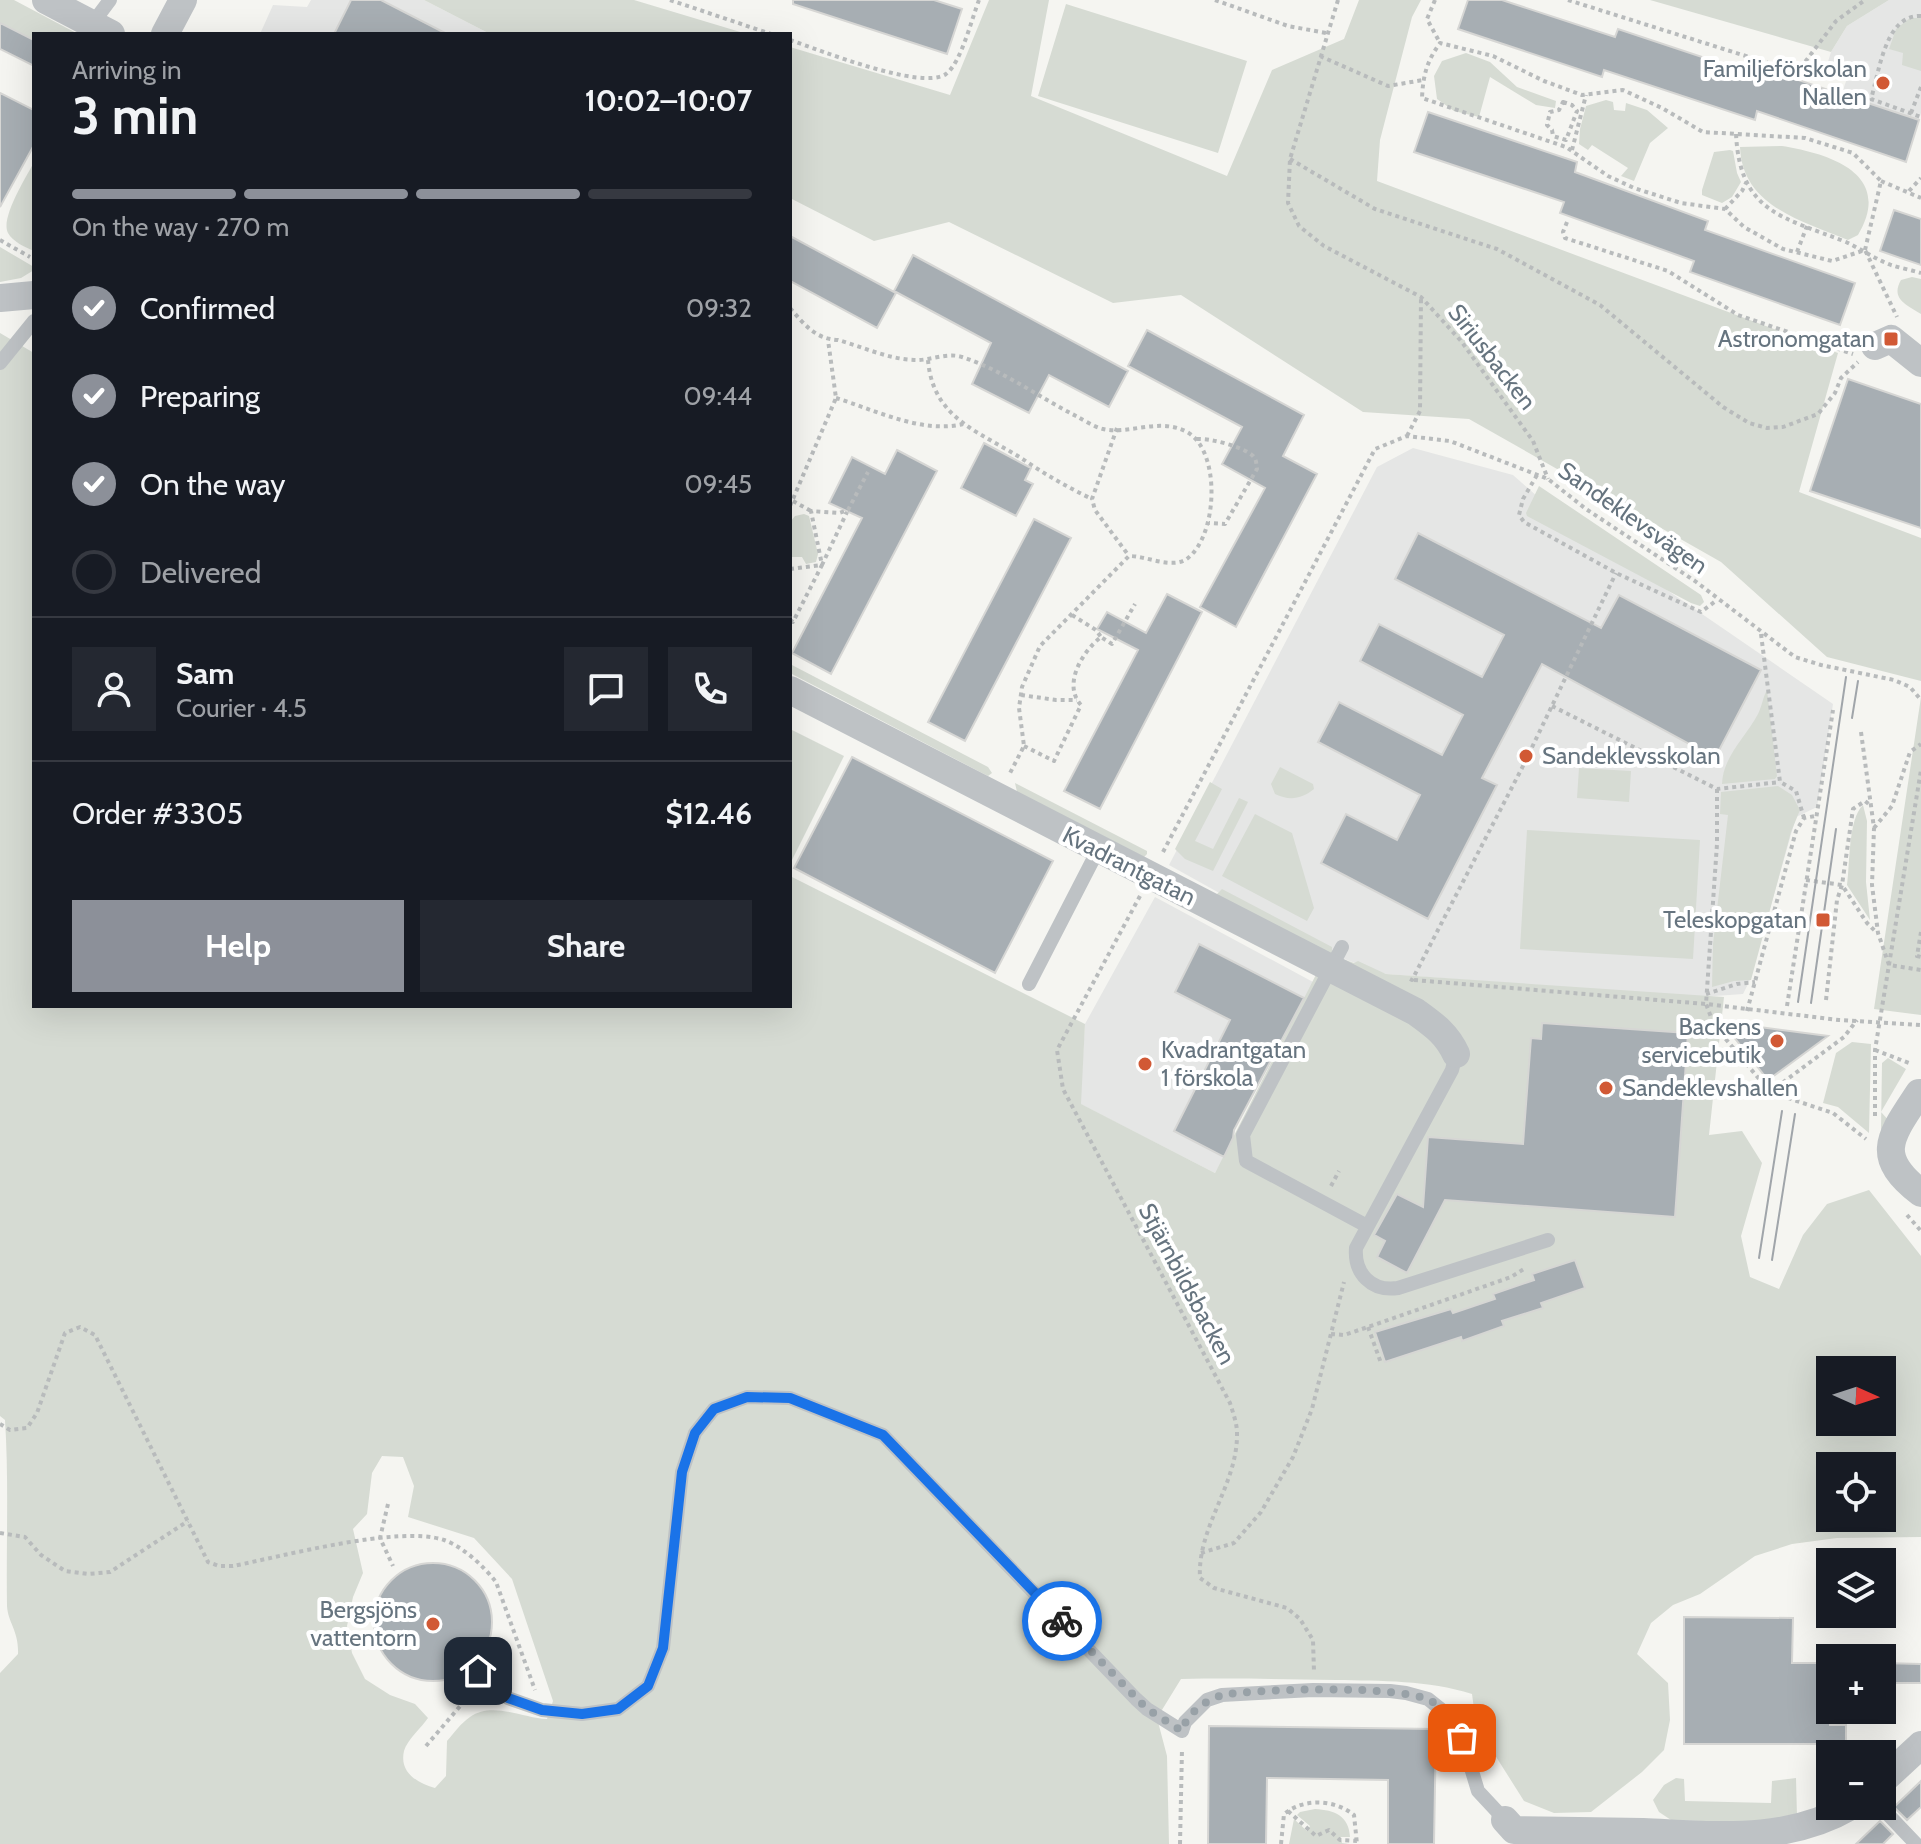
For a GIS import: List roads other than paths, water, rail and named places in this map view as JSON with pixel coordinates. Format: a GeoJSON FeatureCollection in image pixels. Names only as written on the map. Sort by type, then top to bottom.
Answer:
{"type":"FeatureCollection","features":[{"type":"Feature","properties":{"kind":"street"},"geometry":{"type":"LineString","coordinates":[[46,0],[101,29]]}},
{"type":"Feature","properties":{"kind":"street"},"geometry":{"type":"LineString","coordinates":[[166,32],[183,0]]}},
{"type":"Feature","properties":{"kind":"street"},"geometry":{"type":"LineString","coordinates":[[0,298],[32,295]]}},
{"type":"Feature","properties":{"kind":"street"},"geometry":{"type":"LineString","coordinates":[[1875,346],[1891,339],[1913,356]]}},
{"type":"Feature","properties":{"kind":"street","name":"Kvadrantgatan"},"geometry":{"type":"LineString","coordinates":[[792,691],[1098,850],[1156,866],[1407,993],[1450,1041],[1456,1054]]}},
{"type":"Feature","properties":{"kind":"street"},"geometry":{"type":"LineString","coordinates":[[1919,1093],[1894,1134],[1892,1150],[1893,1167],[1921,1193]]}},
{"type":"Feature","properties":{"kind":"street"},"geometry":{"type":"LineString","coordinates":[[1896,1768],[1921,1745]]}},
{"type":"Feature","properties":{"kind":"street"},"geometry":{"type":"LineString","coordinates":[[1505,1820],[1514,1830],[1746,1837],[1825,1820]]}},
{"type":"Feature","properties":{"kind":"lane"},"geometry":{"type":"LineString","coordinates":[[101,29],[110,0]]}},
{"type":"Feature","properties":{"kind":"lane"},"geometry":{"type":"LineString","coordinates":[[0,363],[32,323]]}},
{"type":"Feature","properties":{"kind":"lane"},"geometry":{"type":"LineString","coordinates":[[1029,984],[1098,850]]}},
{"type":"Feature","properties":{"kind":"lane"},"geometry":{"type":"LineString","coordinates":[[1336,957],[1243,1135],[1246,1161],[1367,1226]]}},
{"type":"Feature","properties":{"kind":"lane"},"geometry":{"type":"LineString","coordinates":[[1456,1054],[1452,1070],[1356,1248],[1356,1265],[1372,1285],[1388,1290],[1548,1240]]}},
{"type":"Feature","properties":{"kind":"lane"},"geometry":{"type":"LineString","coordinates":[[482,1674],[508,1698],[542,1710],[582,1714],[618,1709],[648,1686],[663,1648],[682,1472],[695,1433],[714,1409],[747,1397],[790,1398],[883,1435],[1136,1699],[1182,1731],[1185,1722],[1207,1700],[1222,1695],[1313,1690],[1390,1691],[1428,1699],[1448,1715],[1462,1738],[1478,1791],[1505,1820]]}},
{"type":"Feature","properties":{"kind":"lane"},"geometry":{"type":"LineString","coordinates":[[1894,1820],[1913,1840],[1921,1826]]}},
{"type":"Feature","properties":{"kind":"tram line"},"geometry":{"type":"LineString","coordinates":[[1798,1002],[1846,677]]}},
{"type":"Feature","properties":{"kind":"tram line"},"geometry":{"type":"LineString","coordinates":[[1852,718],[1858,681]]}},
{"type":"Feature","properties":{"kind":"tram line"},"geometry":{"type":"LineString","coordinates":[[1811,1003],[1836,829]]}},
{"type":"Feature","properties":{"kind":"tram line"},"geometry":{"type":"LineString","coordinates":[[1759,1258],[1782,1111]]}},
{"type":"Feature","properties":{"kind":"tram line"},"geometry":{"type":"LineString","coordinates":[[1772,1260],[1795,1114]]}},
{"type":"Feature","properties":{"kind":"place","name":"Familjeförskolan Nallen"},"geometry":{"type":"Point","coordinates":[1883,83]}},
{"type":"Feature","properties":{"kind":"place","name":"Astronomgatan"},"geometry":{"type":"Point","coordinates":[1891,339]}},
{"type":"Feature","properties":{"kind":"place","name":"Sandeklevsskolan"},"geometry":{"type":"Point","coordinates":[1526,756]}},
{"type":"Feature","properties":{"kind":"place","name":"Teleskopgatan"},"geometry":{"type":"Point","coordinates":[1823,920]}},
{"type":"Feature","properties":{"kind":"place","name":"Backens servicebutik"},"geometry":{"type":"Point","coordinates":[1777,1041]}},
{"type":"Feature","properties":{"kind":"place","name":"Kvadrantgatan 1 förskola"},"geometry":{"type":"Point","coordinates":[1145,1064]}},
{"type":"Feature","properties":{"kind":"place","name":"Sandeklevshallen"},"geometry":{"type":"Point","coordinates":[1606,1088]}},
{"type":"Feature","properties":{"kind":"place","name":"Bergsjöns vattentorn"},"geometry":{"type":"Point","coordinates":[433,1624]}}]}
